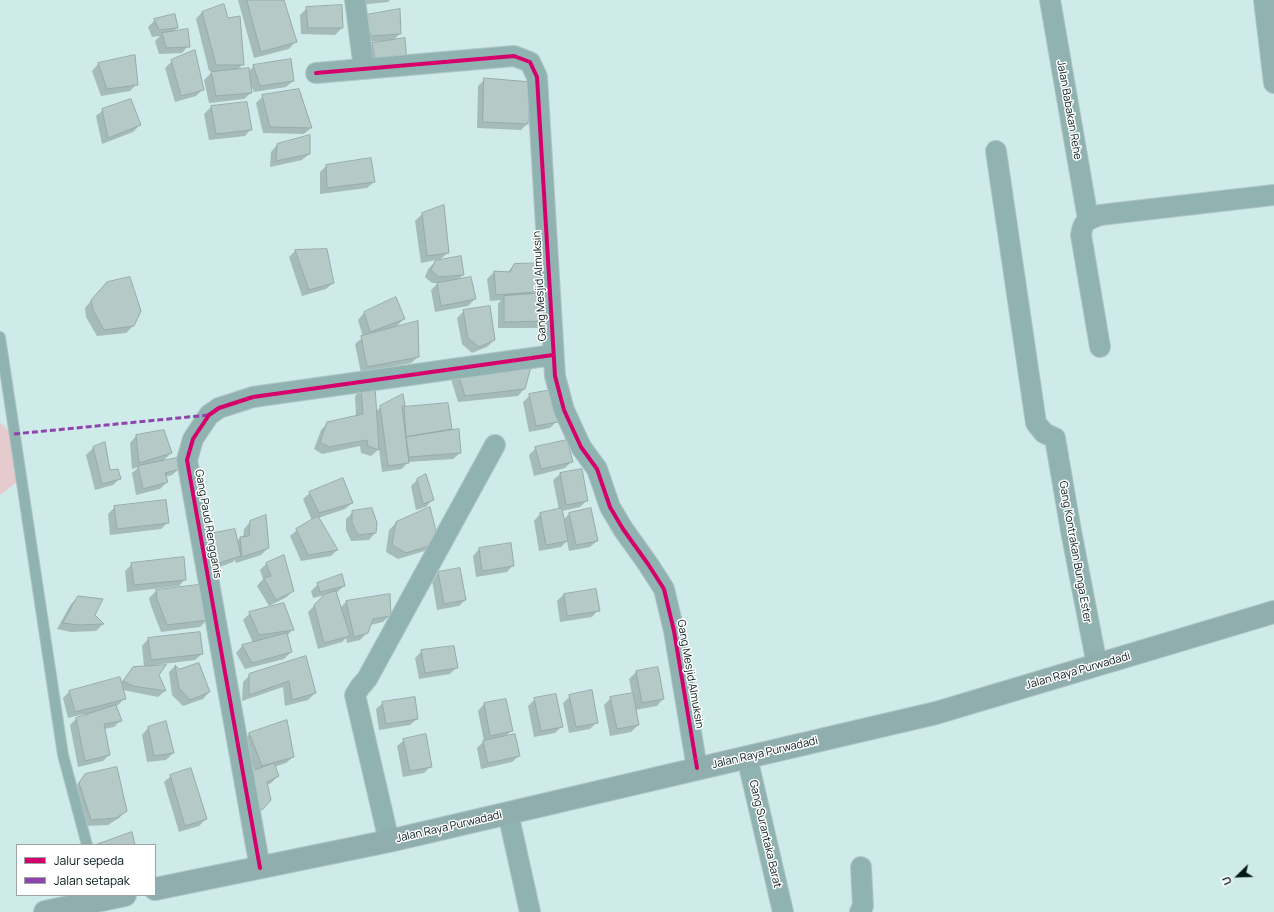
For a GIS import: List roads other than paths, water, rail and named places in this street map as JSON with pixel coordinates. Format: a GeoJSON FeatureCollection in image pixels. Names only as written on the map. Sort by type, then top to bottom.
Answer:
{"type":"FeatureCollection","features":[{"type":"Feature","properties":{"kind":"main road","name":"Jalan Raya Purwadadi"},"geometry":{"type":"LineString","coordinates":[[156,889],[389,841],[936,712],[1274,612]]}},
{"type":"Feature","properties":{"kind":"main road"},"geometry":{"type":"LineString","coordinates":[[45,912],[102,902],[122,896]]}},
{"type":"Feature","properties":{"kind":"street"},"geometry":{"type":"LineString","coordinates":[[355,0],[364,69]]}},
{"type":"Feature","properties":{"kind":"street","name":"Jalan Babakan Rehe"},"geometry":{"type":"LineString","coordinates":[[1050,0],[1088,219]]}},
{"type":"Feature","properties":{"kind":"street"},"geometry":{"type":"LineString","coordinates":[[1264,0],[1274,83]]}},
{"type":"Feature","properties":{"kind":"street","name":"Gang Mesjid Almuksin"},"geometry":{"type":"LineString","coordinates":[[316,73],[514,56],[530,62],[537,77],[555,376],[564,410],[578,441],[596,469],[610,507],[623,529],[664,589],[674,631],[697,768]]}},
{"type":"Feature","properties":{"kind":"street","name":"Gang Kontrakan Bunga Ester"},"geometry":{"type":"LineString","coordinates":[[996,151],[1036,423],[1044,433],[1055,438],[1070,531],[1097,665]]}},
{"type":"Feature","properties":{"kind":"street"},"geometry":{"type":"LineString","coordinates":[[1100,347],[1081,235],[1082,226],[1088,219],[1100,215],[1274,195]]}},
{"type":"Feature","properties":{"kind":"street","name":"Gang Paud Rengganis"},"geometry":{"type":"LineString","coordinates":[[260,868],[187,460],[193,439],[209,415],[219,408],[253,397],[553,355]]}},
{"type":"Feature","properties":{"kind":"street"},"geometry":{"type":"LineString","coordinates":[[389,841],[355,695],[367,679],[495,445]]}},
{"type":"Feature","properties":{"kind":"street","name":"Gang Surantaka Barat"},"geometry":{"type":"LineString","coordinates":[[747,757],[784,912]]}},
{"type":"Feature","properties":{"kind":"street"},"geometry":{"type":"LineString","coordinates":[[508,813],[530,912]]}},
{"type":"Feature","properties":{"kind":"street"},"geometry":{"type":"LineString","coordinates":[[860,912],[863,906],[861,867]]}},
{"type":"Feature","properties":{"kind":"lane"},"geometry":{"type":"LineString","coordinates":[[0,337],[63,755],[87,844]]}}]}
